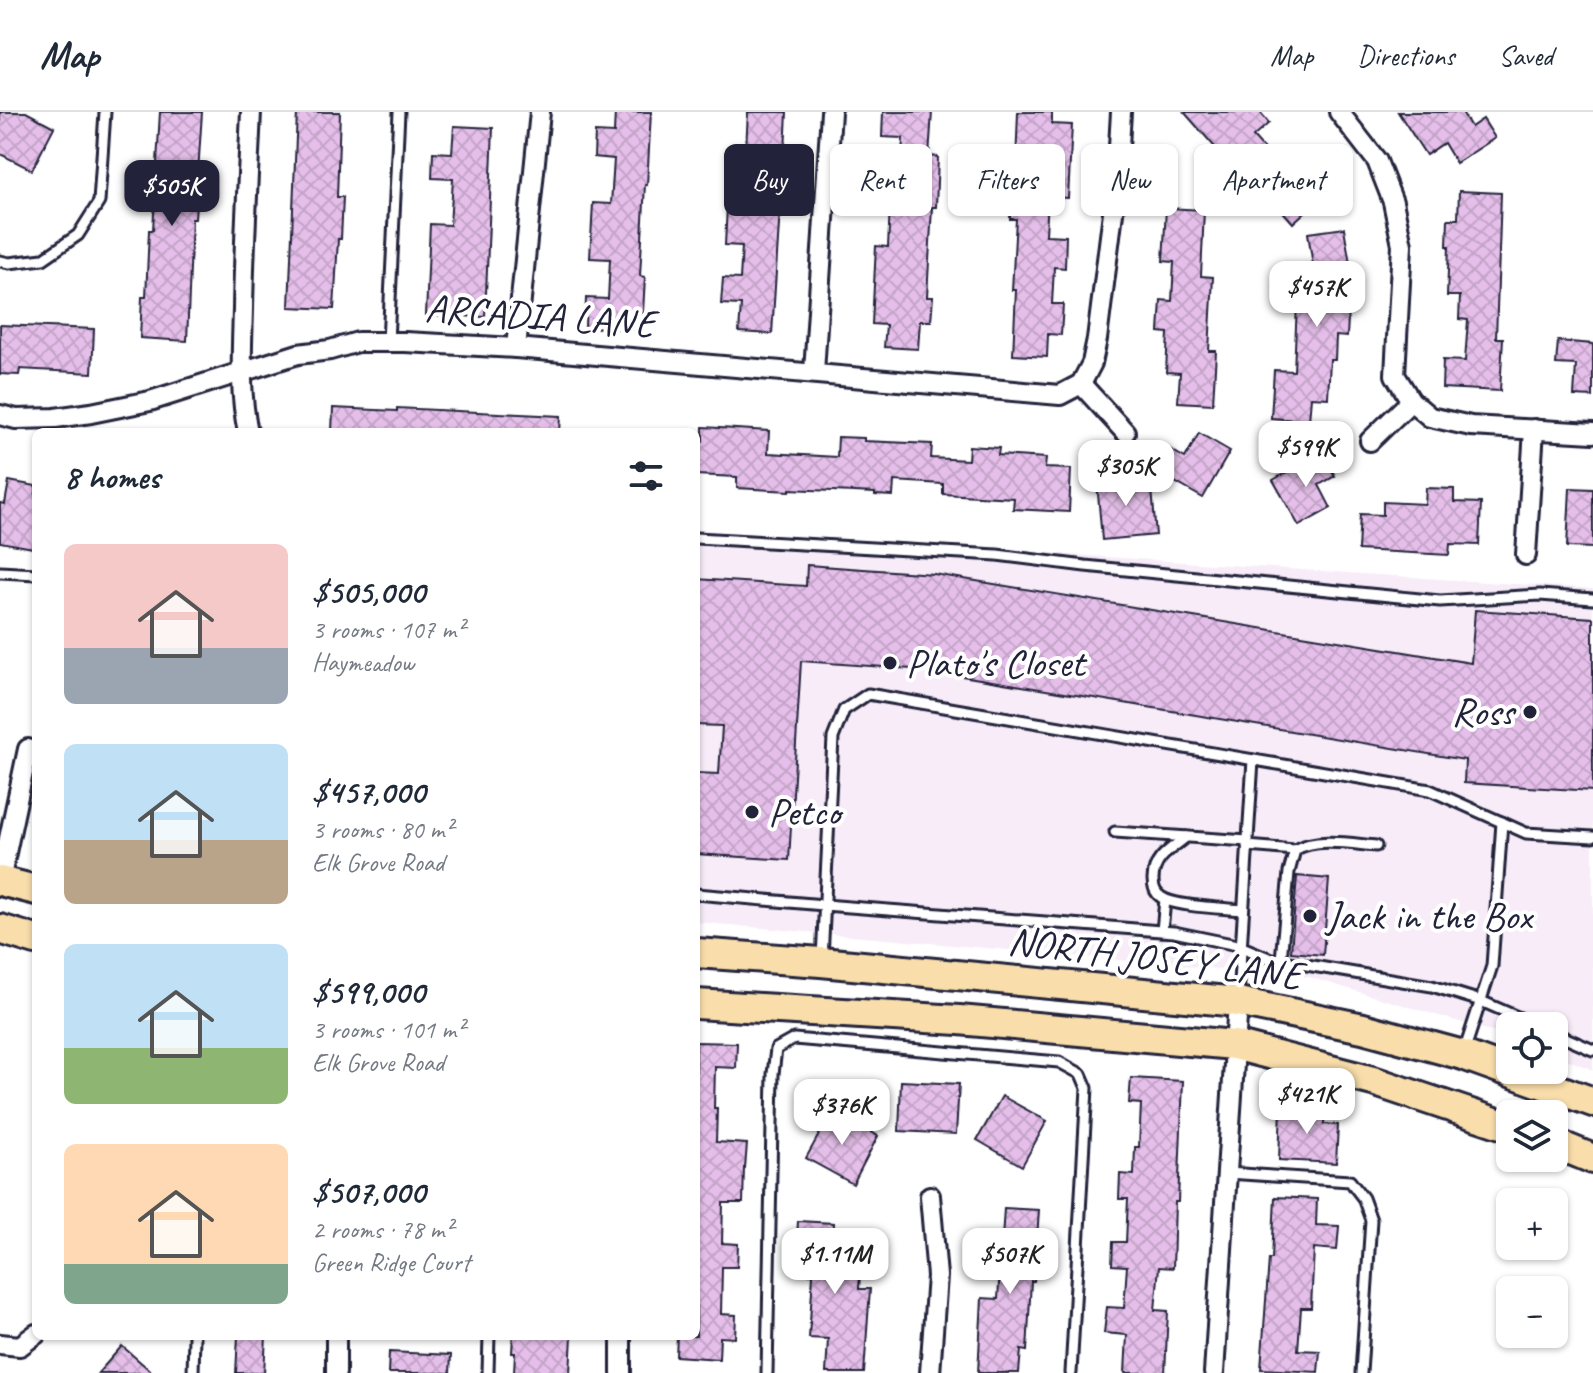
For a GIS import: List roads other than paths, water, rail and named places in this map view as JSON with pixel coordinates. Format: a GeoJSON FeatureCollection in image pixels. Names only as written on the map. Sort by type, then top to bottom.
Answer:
{"type":"FeatureCollection","features":[{"type":"Feature","properties":{"kind":"main road"},"geometry":{"type":"LineString","coordinates":[[0,881],[32,889]]}},
{"type":"Feature","properties":{"kind":"main road"},"geometry":{"type":"LineString","coordinates":[[0,929],[32,939]]}},
{"type":"Feature","properties":{"kind":"main road","name":"NORTH JOSEY LANE"},"geometry":{"type":"LineString","coordinates":[[700,953],[1238,1002],[1363,1028],[1463,1055],[1593,1102]]}},
{"type":"Feature","properties":{"kind":"main road","name":"NORTH JOSEY LANE"},"geometry":{"type":"LineString","coordinates":[[700,1004],[959,1020],[1234,1045],[1373,1081],[1496,1122]]}},
{"type":"Feature","properties":{"kind":"main road"},"geometry":{"type":"LineString","coordinates":[[1568,1149],[1593,1159]]}},
{"type":"Feature","properties":{"kind":"street"},"geometry":{"type":"LineString","coordinates":[[247,428],[241,373],[251,112]]}},
{"type":"Feature","properties":{"kind":"street"},"geometry":{"type":"LineString","coordinates":[[516,348],[540,112]]}},
{"type":"Feature","properties":{"kind":"street"},"geometry":{"type":"LineString","coordinates":[[814,372],[831,112]]}},
{"type":"Feature","properties":{"kind":"street"},"geometry":{"type":"LineString","coordinates":[[1121,112],[1117,181],[1097,339],[1092,363],[1081,384],[1125,432]]}},
{"type":"Feature","properties":{"kind":"street"},"geometry":{"type":"LineString","coordinates":[[1339,112],[1377,161],[1393,202],[1402,245],[1395,375],[1411,401],[1430,417],[1447,422],[1593,433]]}},
{"type":"Feature","properties":{"kind":"street","name":"ARCADIA LANE"},"geometry":{"type":"LineString","coordinates":[[0,415],[16,419],[55,418],[150,401],[298,354],[358,342],[516,348],[1060,395],[1081,384]]}},
{"type":"Feature","properties":{"kind":"street"},"geometry":{"type":"LineString","coordinates":[[1370,441],[1411,401]]}},
{"type":"Feature","properties":{"kind":"street"},"geometry":{"type":"LineString","coordinates":[[1526,555],[1534,429]]}},
{"type":"Feature","properties":{"kind":"street"},"geometry":{"type":"LineString","coordinates":[[0,881],[28,749]]}},
{"type":"Feature","properties":{"kind":"street"},"geometry":{"type":"LineString","coordinates":[[1214,1373],[1238,1002]]}},
{"type":"Feature","properties":{"kind":"street"},"geometry":{"type":"LineString","coordinates":[[930,1196],[937,1276],[930,1373]]}},
{"type":"Feature","properties":{"kind":"street"},"geometry":{"type":"LineString","coordinates":[[0,1344],[20,1346],[32,1337]]}},
{"type":"Feature","properties":{"kind":"street"},"geometry":{"type":"LineString","coordinates":[[336,1340],[336,1373]]}},
{"type":"Feature","properties":{"kind":"street"},"geometry":{"type":"LineString","coordinates":[[621,1340],[621,1373]]}},
{"type":"Feature","properties":{"kind":"lane"},"geometry":{"type":"LineString","coordinates":[[0,261],[9,263],[43,259],[78,235],[99,202],[105,112]]}},
{"type":"Feature","properties":{"kind":"lane"},"geometry":{"type":"LineString","coordinates":[[388,342],[399,112]]}},
{"type":"Feature","properties":{"kind":"lane"},"geometry":{"type":"LineString","coordinates":[[700,538],[997,555],[1440,601],[1540,595],[1593,599]]}},
{"type":"Feature","properties":{"kind":"lane"},"geometry":{"type":"LineString","coordinates":[[0,572],[32,574]]}},
{"type":"Feature","properties":{"kind":"lane"},"geometry":{"type":"LineString","coordinates":[[821,962],[833,738],[844,710],[868,694],[1430,790],[1526,833],[1593,837]]}},
{"type":"Feature","properties":{"kind":"lane"},"geometry":{"type":"LineString","coordinates":[[1238,1002],[1253,760]]}},
{"type":"Feature","properties":{"kind":"lane"},"geometry":{"type":"LineString","coordinates":[[1463,1055],[1492,966],[1502,822]]}},
{"type":"Feature","properties":{"kind":"lane"},"geometry":{"type":"LineString","coordinates":[[1115,832],[1295,850]]}},
{"type":"Feature","properties":{"kind":"lane"},"geometry":{"type":"LineString","coordinates":[[1186,837],[1156,863],[1154,888],[1165,900],[1178,904],[1243,910]]}},
{"type":"Feature","properties":{"kind":"lane"},"geometry":{"type":"LineString","coordinates":[[1281,960],[1289,872],[1295,850],[1304,844],[1314,843],[1376,846]]}},
{"type":"Feature","properties":{"kind":"lane"},"geometry":{"type":"LineString","coordinates":[[700,894],[1174,932],[1241,947],[1271,959],[1432,986],[1506,1012]]}},
{"type":"Feature","properties":{"kind":"lane"},"geometry":{"type":"LineString","coordinates":[[1162,931],[1165,900]]}},
{"type":"Feature","properties":{"kind":"lane"},"geometry":{"type":"LineString","coordinates":[[767,1373],[773,1074],[776,1049],[794,1039],[1059,1062],[1081,1074],[1087,1088],[1071,1373]]}},
{"type":"Feature","properties":{"kind":"lane"},"geometry":{"type":"LineString","coordinates":[[1568,1039],[1593,1050]]}},
{"type":"Feature","properties":{"kind":"lane"},"geometry":{"type":"LineString","coordinates":[[1227,1173],[1350,1181],[1363,1198],[1371,1220],[1361,1373]]}},
{"type":"Feature","properties":{"kind":"lane"},"geometry":{"type":"LineString","coordinates":[[193,1373],[194,1340]]}},
{"type":"Feature","properties":{"kind":"lane"},"geometry":{"type":"LineString","coordinates":[[488,1373],[489,1340]]}},
{"type":"Feature","properties":{"kind":"place","name":"Plato's Closet"},"geometry":{"type":"Point","coordinates":[890,663]}},
{"type":"Feature","properties":{"kind":"place","name":"Ross"},"geometry":{"type":"Point","coordinates":[1530,712]}},
{"type":"Feature","properties":{"kind":"place","name":"Petco"},"geometry":{"type":"Point","coordinates":[752,812]}},
{"type":"Feature","properties":{"kind":"place","name":"Jack in the Box"},"geometry":{"type":"Point","coordinates":[1310,916]}}]}
